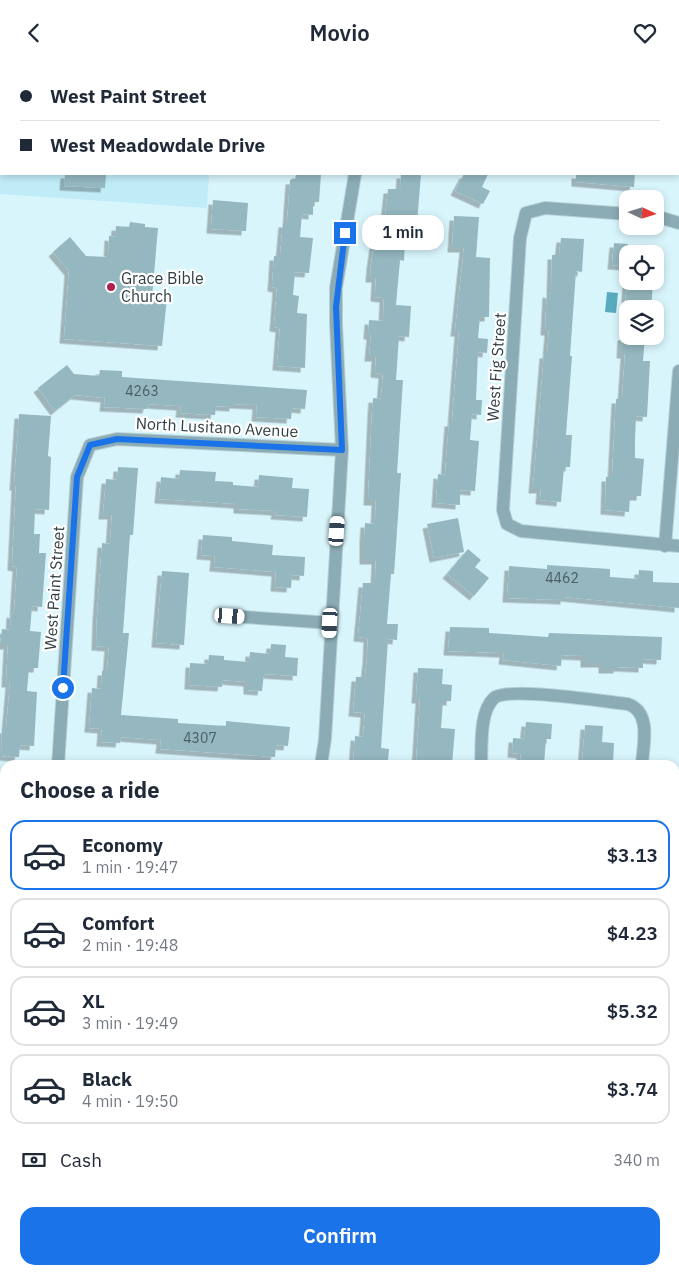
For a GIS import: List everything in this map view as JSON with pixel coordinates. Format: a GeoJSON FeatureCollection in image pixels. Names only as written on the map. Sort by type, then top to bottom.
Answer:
{"type":"FeatureCollection","features":[{"type":"Feature","properties":{"kind":"street"},"geometry":{"type":"LineString","coordinates":[[322,760],[325,739],[330,623],[342,450],[336,298],[355,175]]}},
{"type":"Feature","properties":{"kind":"street","name":"West Fig Street"},"geometry":{"type":"LineString","coordinates":[[619,213],[545,208],[526,213],[520,239],[503,511],[507,524],[520,531],[665,546]]}},
{"type":"Feature","properties":{"kind":"street"},"geometry":{"type":"LineString","coordinates":[[664,219],[679,223]]}},
{"type":"Feature","properties":{"kind":"street"},"geometry":{"type":"LineString","coordinates":[[679,371],[665,546],[679,547]]}},
{"type":"Feature","properties":{"kind":"street","name":"North Lusitano Avenue"},"geometry":{"type":"LineString","coordinates":[[90,445],[117,439],[342,450]]}},
{"type":"Feature","properties":{"kind":"street","name":"West Paint Street"},"geometry":{"type":"LineString","coordinates":[[58,760],[77,477],[90,445]]}},
{"type":"Feature","properties":{"kind":"street"},"geometry":{"type":"LineString","coordinates":[[230,616],[330,623]]}},
{"type":"Feature","properties":{"kind":"street"},"geometry":{"type":"LineString","coordinates":[[481,760],[486,711],[494,698],[505,693],[524,693],[628,704],[638,708],[642,715],[644,730],[642,760]]}},
{"type":"Feature","properties":{"kind":"shaded area"},"geometry":{"type":"Polygon","coordinates":[[[0,175],[209,175],[207,208],[0,194],[0,175]]]}},
{"type":"Feature","properties":{"kind":"shaded area"},"geometry":{"type":"Polygon","coordinates":[[[607,292],[618,293],[616,313],[605,312],[607,292]]]}},
{"type":"Feature","properties":{"kind":"building"},"geometry":{"type":"Polygon","coordinates":[[[65,175],[106,175],[105,188],[64,186],[65,175]]]}},
{"type":"Feature","properties":{"kind":"building"},"geometry":{"type":"Polygon","coordinates":[[[296,175],[321,175],[319,202],[313,202],[313,215],[302,214],[300,237],[313,238],[309,273],[295,272],[293,295],[299,296],[297,313],[307,314],[305,368],[277,366],[280,328],[274,327],[277,288],[272,287],[274,256],[280,256],[283,223],[287,223],[290,180],[295,180],[296,175]]]}},
{"type":"Feature","properties":{"kind":"building"},"geometry":{"type":"Polygon","coordinates":[[[401,175],[421,175],[417,223],[406,223],[404,261],[400,260],[396,305],[411,306],[409,337],[399,336],[396,380],[403,380],[397,473],[401,473],[394,574],[391,574],[387,624],[398,624],[397,640],[388,639],[381,748],[389,749],[388,760],[353,760],[355,736],[363,737],[365,713],[353,712],[356,677],[365,677],[367,659],[368,638],[358,637],[363,583],[375,583],[376,560],[364,560],[365,523],[375,524],[376,501],[368,501],[373,398],[381,399],[383,374],[375,373],[376,357],[369,357],[371,335],[368,335],[369,320],[383,321],[384,298],[375,297],[376,278],[370,278],[371,265],[374,244],[382,244],[388,189],[400,189],[401,175]]]}},
{"type":"Feature","properties":{"kind":"building"},"geometry":{"type":"Polygon","coordinates":[[[463,175],[488,175],[482,187],[490,191],[483,204],[455,191],[463,175]]]}},
{"type":"Feature","properties":{"kind":"building"},"geometry":{"type":"Polygon","coordinates":[[[576,175],[635,175],[634,187],[576,182],[576,175]]]}},
{"type":"Feature","properties":{"kind":"building"},"geometry":{"type":"Polygon","coordinates":[[[213,200],[248,203],[246,231],[211,229],[213,200]]]}},
{"type":"Feature","properties":{"kind":"building"},"geometry":{"type":"Polygon","coordinates":[[[454,216],[479,217],[476,257],[490,258],[489,317],[480,317],[478,338],[488,339],[487,353],[478,352],[476,400],[482,400],[481,415],[472,414],[470,440],[479,441],[475,491],[460,490],[460,505],[436,503],[438,474],[445,475],[449,422],[452,422],[459,332],[455,332],[464,248],[452,248],[454,216]]]}},
{"type":"Feature","properties":{"kind":"building","name":"Grace Bible Church"},"geometry":{"type":"Polygon","coordinates":[[[130,222],[145,224],[145,227],[158,228],[152,297],[167,298],[162,346],[64,339],[69,271],[53,252],[70,237],[86,256],[108,257],[109,236],[115,237],[116,226],[129,227],[130,222]]]}},
{"type":"Feature","properties":{"kind":"building"},"geometry":{"type":"Polygon","coordinates":[[[561,238],[584,239],[582,272],[576,271],[570,356],[572,356],[566,435],[572,435],[570,467],[564,467],[561,502],[540,500],[541,489],[533,489],[544,354],[547,354],[549,331],[545,331],[547,293],[551,294],[552,255],[559,255],[561,238]]]}},
{"type":"Feature","properties":{"kind":"building"},"geometry":{"type":"Polygon","coordinates":[[[614,243],[628,244],[619,245],[619,265],[612,265],[614,243]]]}},
{"type":"Feature","properties":{"kind":"building"},"geometry":{"type":"Polygon","coordinates":[[[626,290],[652,290],[652,300],[626,300],[626,290]]]}},
{"type":"Feature","properties":{"kind":"building"},"geometry":{"type":"Polygon","coordinates":[[[622,345],[644,345],[643,361],[650,361],[647,417],[636,416],[635,458],[644,459],[641,496],[630,496],[629,512],[605,510],[606,477],[612,477],[616,399],[622,399],[625,354],[621,354],[622,345]]]}},
{"type":"Feature","properties":{"kind":"building"},"geometry":{"type":"Polygon","coordinates":[[[67,365],[74,374],[99,376],[100,370],[122,371],[122,377],[307,390],[305,409],[292,408],[291,419],[256,417],[257,405],[234,404],[234,407],[216,406],[215,415],[195,414],[180,413],[181,406],[148,404],[147,409],[104,407],[105,398],[75,395],[55,411],[38,388],[67,365]]]}},
{"type":"Feature","properties":{"kind":"building"},"geometry":{"type":"Polygon","coordinates":[[[19,414],[51,416],[48,456],[51,457],[49,510],[35,509],[34,534],[40,534],[39,553],[46,553],[42,607],[32,606],[30,631],[41,632],[38,668],[29,668],[27,691],[37,692],[34,746],[20,745],[19,757],[1,756],[2,729],[6,729],[10,683],[6,683],[8,645],[0,645],[2,629],[10,630],[11,613],[14,614],[17,567],[12,566],[16,486],[14,486],[19,414]]]}},
{"type":"Feature","properties":{"kind":"building"},"geometry":{"type":"Polygon","coordinates":[[[118,467],[138,468],[133,535],[130,535],[123,633],[129,633],[121,715],[178,719],[178,723],[226,726],[226,721],[290,727],[288,746],[276,745],[275,757],[160,749],[161,740],[121,737],[120,743],[101,742],[102,729],[89,728],[92,688],[101,689],[102,671],[107,671],[109,647],[96,646],[97,617],[102,543],[110,544],[112,515],[103,515],[106,479],[117,480],[118,467]]]}},
{"type":"Feature","properties":{"kind":"building"},"geometry":{"type":"Polygon","coordinates":[[[180,470],[216,472],[215,481],[258,487],[259,475],[293,478],[292,488],[309,489],[307,517],[275,515],[276,511],[238,509],[238,504],[159,499],[161,477],[179,479],[180,470]]]}},
{"type":"Feature","properties":{"kind":"building"},"geometry":{"type":"Polygon","coordinates":[[[458,518],[464,552],[434,558],[427,524],[458,518]]]}},
{"type":"Feature","properties":{"kind":"building"},"geometry":{"type":"Polygon","coordinates":[[[203,535],[232,537],[232,541],[273,545],[272,555],[305,557],[304,576],[292,575],[291,588],[275,587],[276,572],[214,567],[215,556],[201,555],[203,535]]]}},
{"type":"Feature","properties":{"kind":"building"},"geometry":{"type":"Polygon","coordinates":[[[468,549],[481,560],[475,567],[489,578],[474,596],[447,574],[468,549]]]}},
{"type":"Feature","properties":{"kind":"building"},"geometry":{"type":"Polygon","coordinates":[[[547,565],[610,569],[610,577],[638,579],[639,570],[653,571],[653,582],[679,583],[679,608],[565,597],[565,600],[507,598],[509,566],[547,569],[547,565]]]}},
{"type":"Feature","properties":{"kind":"building"},"geometry":{"type":"Polygon","coordinates":[[[162,571],[189,573],[184,645],[156,643],[162,571]]]}},
{"type":"Feature","properties":{"kind":"building"},"geometry":{"type":"Polygon","coordinates":[[[450,627],[489,628],[489,633],[548,637],[549,633],[662,637],[661,660],[643,659],[643,668],[618,667],[618,669],[603,669],[603,663],[585,663],[585,656],[562,655],[561,666],[503,660],[504,653],[448,651],[450,627]]]}},
{"type":"Feature","properties":{"kind":"building"},"geometry":{"type":"Polygon","coordinates":[[[271,644],[286,645],[285,657],[298,658],[297,676],[264,674],[262,691],[248,690],[248,682],[223,680],[222,687],[189,685],[190,663],[208,664],[209,655],[224,656],[224,660],[249,662],[250,652],[270,654],[271,644]]]}},
{"type":"Feature","properties":{"kind":"building"},"geometry":{"type":"Polygon","coordinates":[[[418,668],[443,669],[442,684],[452,685],[451,701],[443,701],[441,728],[455,729],[452,760],[416,760],[420,699],[416,699],[418,668]]]}},
{"type":"Feature","properties":{"kind":"building"},"geometry":{"type":"Polygon","coordinates":[[[526,722],[552,724],[551,739],[546,739],[544,760],[520,760],[521,754],[512,753],[513,738],[524,739],[526,722]]]}},
{"type":"Feature","properties":{"kind":"building"},"geometry":{"type":"Polygon","coordinates":[[[585,725],[603,726],[602,742],[614,743],[613,760],[582,760],[585,725]]]}},
{"type":"Feature","properties":{"kind":"place","name":"Grace Bible Church"},"geometry":{"type":"Point","coordinates":[111,287]}},
{"type":"Feature","properties":{"kind":"route"},"geometry":{"type":"LineString","coordinates":[[63,688],[77,477],[90,445],[117,439],[342,450],[343,433],[336,324],[336,288],[345,233]]}}]}
